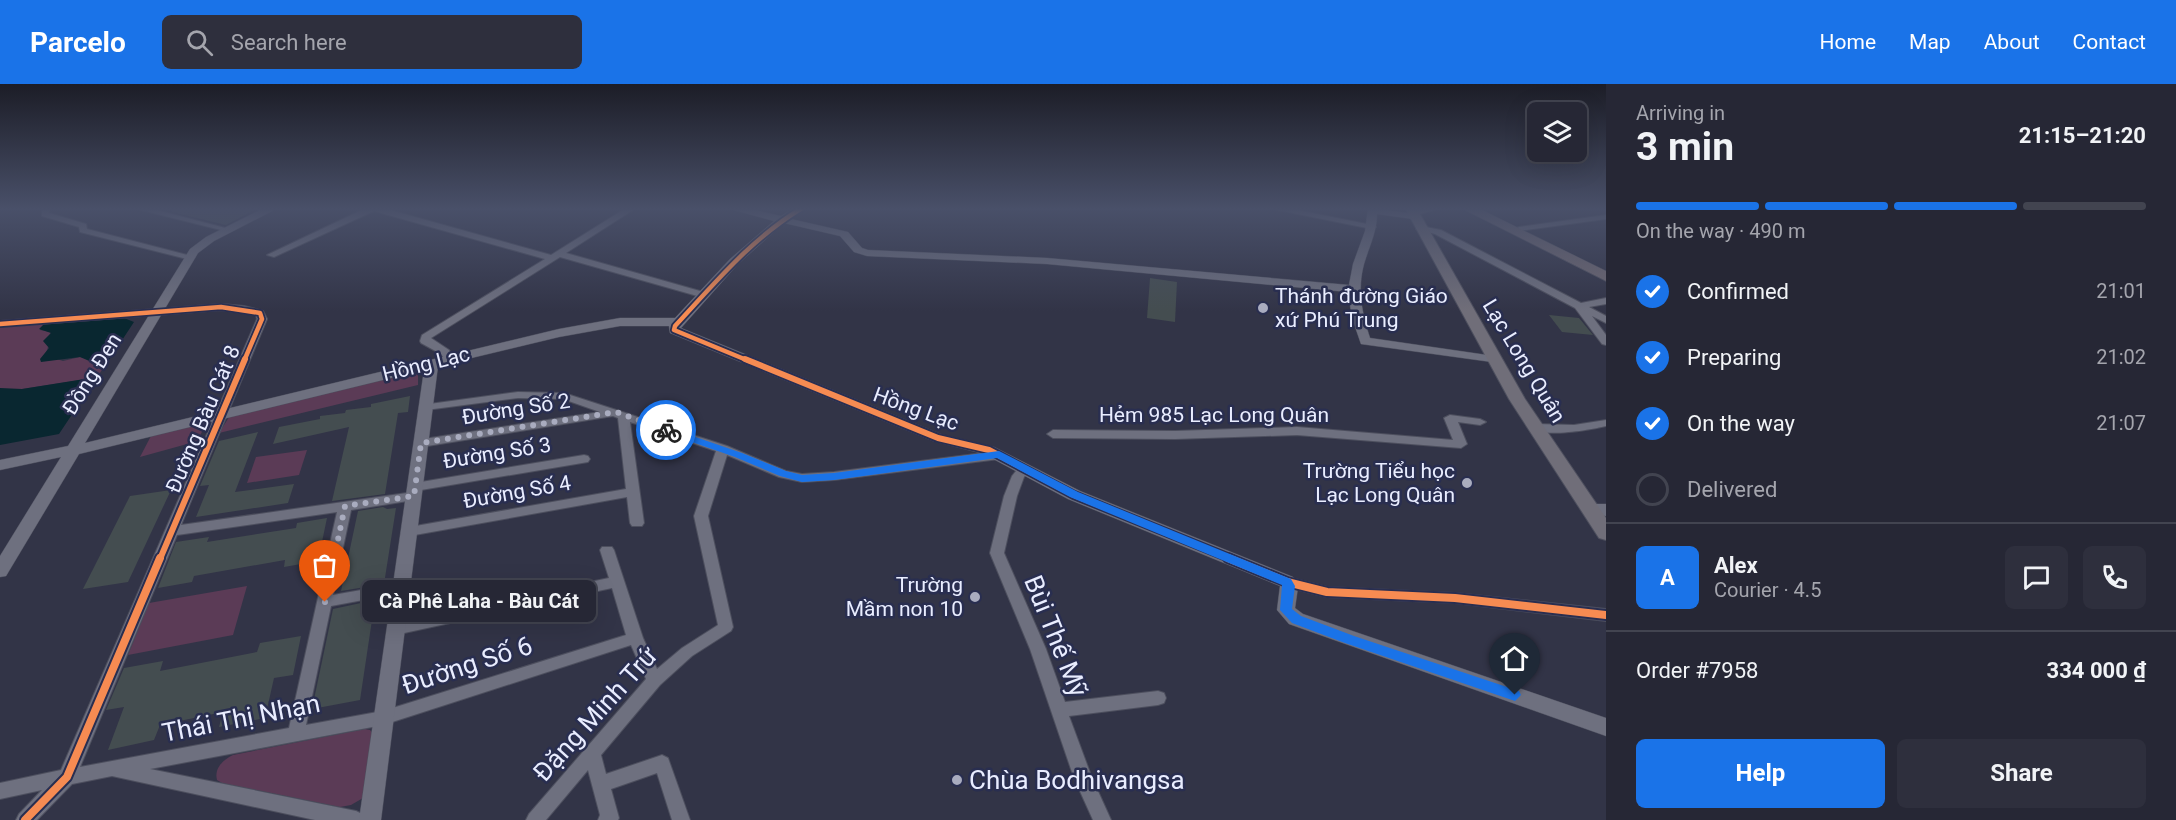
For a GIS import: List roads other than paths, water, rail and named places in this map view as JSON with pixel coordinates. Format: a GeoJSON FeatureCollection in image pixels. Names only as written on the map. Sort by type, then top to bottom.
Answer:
{"type":"FeatureCollection","features":[{"type":"Feature","properties":{"kind":"main road","name":"Lạc Long Quân"},"geometry":{"type":"LineString","coordinates":[[1429,242],[1494,360],[1536,428],[1598,510],[1606,533]]}},
{"type":"Feature","properties":{"kind":"main road"},"geometry":{"type":"LineString","coordinates":[[1536,242],[1606,277]]}},
{"type":"Feature","properties":{"kind":"main road"},"geometry":{"type":"LineString","coordinates":[[1547,242],[1606,271]]}},
{"type":"Feature","properties":{"kind":"street"},"geometry":{"type":"LineString","coordinates":[[132,242],[191,257]]}},
{"type":"Feature","properties":{"kind":"street","name":"Đồng Đen"},"geometry":{"type":"LineString","coordinates":[[3,563],[157,311],[191,257],[203,242]]}},
{"type":"Feature","properties":{"kind":"street"},"geometry":{"type":"LineString","coordinates":[[271,255],[298,242]]}},
{"type":"Feature","properties":{"kind":"street"},"geometry":{"type":"LineString","coordinates":[[503,242],[704,294]]}},
{"type":"Feature","properties":{"kind":"street"},"geometry":{"type":"LineString","coordinates":[[370,820],[426,407],[441,360],[446,352],[424,341],[426,337],[576,242]]}},
{"type":"Feature","properties":{"kind":"street"},"geometry":{"type":"LineString","coordinates":[[679,322],[753,242]]}},
{"type":"Feature","properties":{"kind":"street"},"geometry":{"type":"LineString","coordinates":[[851,242],[858,250],[867,253],[1047,261],[1352,289]]}},
{"type":"Feature","properties":{"kind":"street"},"geometry":{"type":"LineString","coordinates":[[1367,242],[1352,289],[1355,314],[1365,342],[1494,360]]}},
{"type":"Feature","properties":{"kind":"street"},"geometry":{"type":"LineString","coordinates":[[1459,242],[1606,320]]}},
{"type":"Feature","properties":{"kind":"street"},"geometry":{"type":"LineString","coordinates":[[1579,306],[1606,301]]}},
{"type":"Feature","properties":{"kind":"street"},"geometry":{"type":"LineString","coordinates":[[1579,306],[1606,342]]}},
{"type":"Feature","properties":{"kind":"street","name":"Đường Bàu Cát 8"},"geometry":{"type":"LineString","coordinates":[[0,324],[227,307],[249,309],[260,314],[262,319],[67,777]]}},
{"type":"Feature","properties":{"kind":"street","name":"Hồng Lạc"},"geometry":{"type":"LineString","coordinates":[[0,465],[72,450],[441,360],[602,324],[679,322]]}},
{"type":"Feature","properties":{"kind":"street","name":"Hồng Lạc"},"geometry":{"type":"LineString","coordinates":[[679,322],[674,328],[676,332],[938,438],[984,448],[999,454],[1074,495],[1287,582]]}},
{"type":"Feature","properties":{"kind":"street"},"geometry":{"type":"LineString","coordinates":[[426,407],[518,395],[544,394],[575,399],[723,449],[783,474],[807,478],[999,454]]}},
{"type":"Feature","properties":{"kind":"street"},"geometry":{"type":"LineString","coordinates":[[619,413],[637,523]]}},
{"type":"Feature","properties":{"kind":"street","name":"Đường Số 2"},"geometry":{"type":"LineString","coordinates":[[421,443],[619,413]]}},
{"type":"Feature","properties":{"kind":"street","name":"Hẻm 985 Lạc Long Quân"},"geometry":{"type":"LineString","coordinates":[[1053,434],[1164,436],[1297,431],[1461,444],[1450,418],[1480,422]]}},
{"type":"Feature","properties":{"kind":"street"},"geometry":{"type":"LineString","coordinates":[[1536,428],[1574,429],[1606,423]]}},
{"type":"Feature","properties":{"kind":"street","name":"Đặng Minh Trứ"},"geometry":{"type":"LineString","coordinates":[[535,820],[654,680],[687,652],[726,627],[701,516],[723,449]]}},
{"type":"Feature","properties":{"kind":"street","name":"Đường Số 3"},"geometry":{"type":"LineString","coordinates":[[173,531],[345,506],[584,459]]}},
{"type":"Feature","properties":{"kind":"street","name":"Bùi Thế Mỹ"},"geometry":{"type":"LineString","coordinates":[[1024,469],[1012,484],[997,553],[1038,649],[1083,778],[1102,820]]}},
{"type":"Feature","properties":{"kind":"street","name":"Đường Số 4"},"geometry":{"type":"LineString","coordinates":[[409,531],[633,492]]}},
{"type":"Feature","properties":{"kind":"street"},"geometry":{"type":"LineString","coordinates":[[296,734],[345,506]]}},
{"type":"Feature","properties":{"kind":"street"},"geometry":{"type":"LineString","coordinates":[[607,550],[635,638],[654,680]]}},
{"type":"Feature","properties":{"kind":"street"},"geometry":{"type":"LineString","coordinates":[[395,629],[616,582]]}},
{"type":"Feature","properties":{"kind":"street"},"geometry":{"type":"LineString","coordinates":[[1287,582],[1327,592],[1455,598],[1606,615]]}},
{"type":"Feature","properties":{"kind":"street"},"geometry":{"type":"LineString","coordinates":[[1287,582],[1289,586],[1286,610],[1296,620],[1606,727]]}},
{"type":"Feature","properties":{"kind":"street"},"geometry":{"type":"LineString","coordinates":[[325,602],[401,588]]}},
{"type":"Feature","properties":{"kind":"street","name":"Đường Số 6"},"geometry":{"type":"LineString","coordinates":[[383,718],[635,638]]}},
{"type":"Feature","properties":{"kind":"street"},"geometry":{"type":"LineString","coordinates":[[1059,710],[1158,698]]}},
{"type":"Feature","properties":{"kind":"street","name":"Thái Thị Nhạn"},"geometry":{"type":"LineString","coordinates":[[0,791],[383,718]]}},
{"type":"Feature","properties":{"kind":"street"},"geometry":{"type":"LineString","coordinates":[[592,754],[610,818],[607,820]]}},
{"type":"Feature","properties":{"kind":"street"},"geometry":{"type":"LineString","coordinates":[[601,784],[662,763],[681,820]]}},
{"type":"Feature","properties":{"kind":"street","name":"Thái Thị Nhạn"},"geometry":{"type":"LineString","coordinates":[[109,769],[356,820]]}},
{"type":"Feature","properties":{"kind":"street"},"geometry":{"type":"LineString","coordinates":[[25,820],[67,777]]}},
{"type":"Feature","properties":{"kind":"water"},"geometry":{"type":"Polygon","coordinates":[[[124,318],[134,322],[109,360],[94,363],[80,357],[41,362],[40,359],[49,348],[43,341],[51,333],[39,329],[44,324],[124,318]]]}},
{"type":"Feature","properties":{"kind":"water"},"geometry":{"type":"Polygon","coordinates":[[[97,377],[59,434],[0,445],[0,388],[22,389],[97,377]]]}},
{"type":"Feature","properties":{"kind":"place","name":"Thánh đường Giáo xứ Phú Trung"},"geometry":{"type":"Point","coordinates":[1263,308]}},
{"type":"Feature","properties":{"kind":"place","name":"Trường Tiểu học Lạc Long Quân"},"geometry":{"type":"Point","coordinates":[1467,483]}},
{"type":"Feature","properties":{"kind":"place","name":"Trường Mầm non 10"},"geometry":{"type":"Point","coordinates":[975,597]}},
{"type":"Feature","properties":{"kind":"place","name":"Cà Phê Laha - Bàu Cát"},"geometry":{"type":"Point","coordinates":[325,602]}},
{"type":"Feature","properties":{"kind":"place","name":"Chùa Bodhivangsa"},"geometry":{"type":"Point","coordinates":[957,780]}}]}
